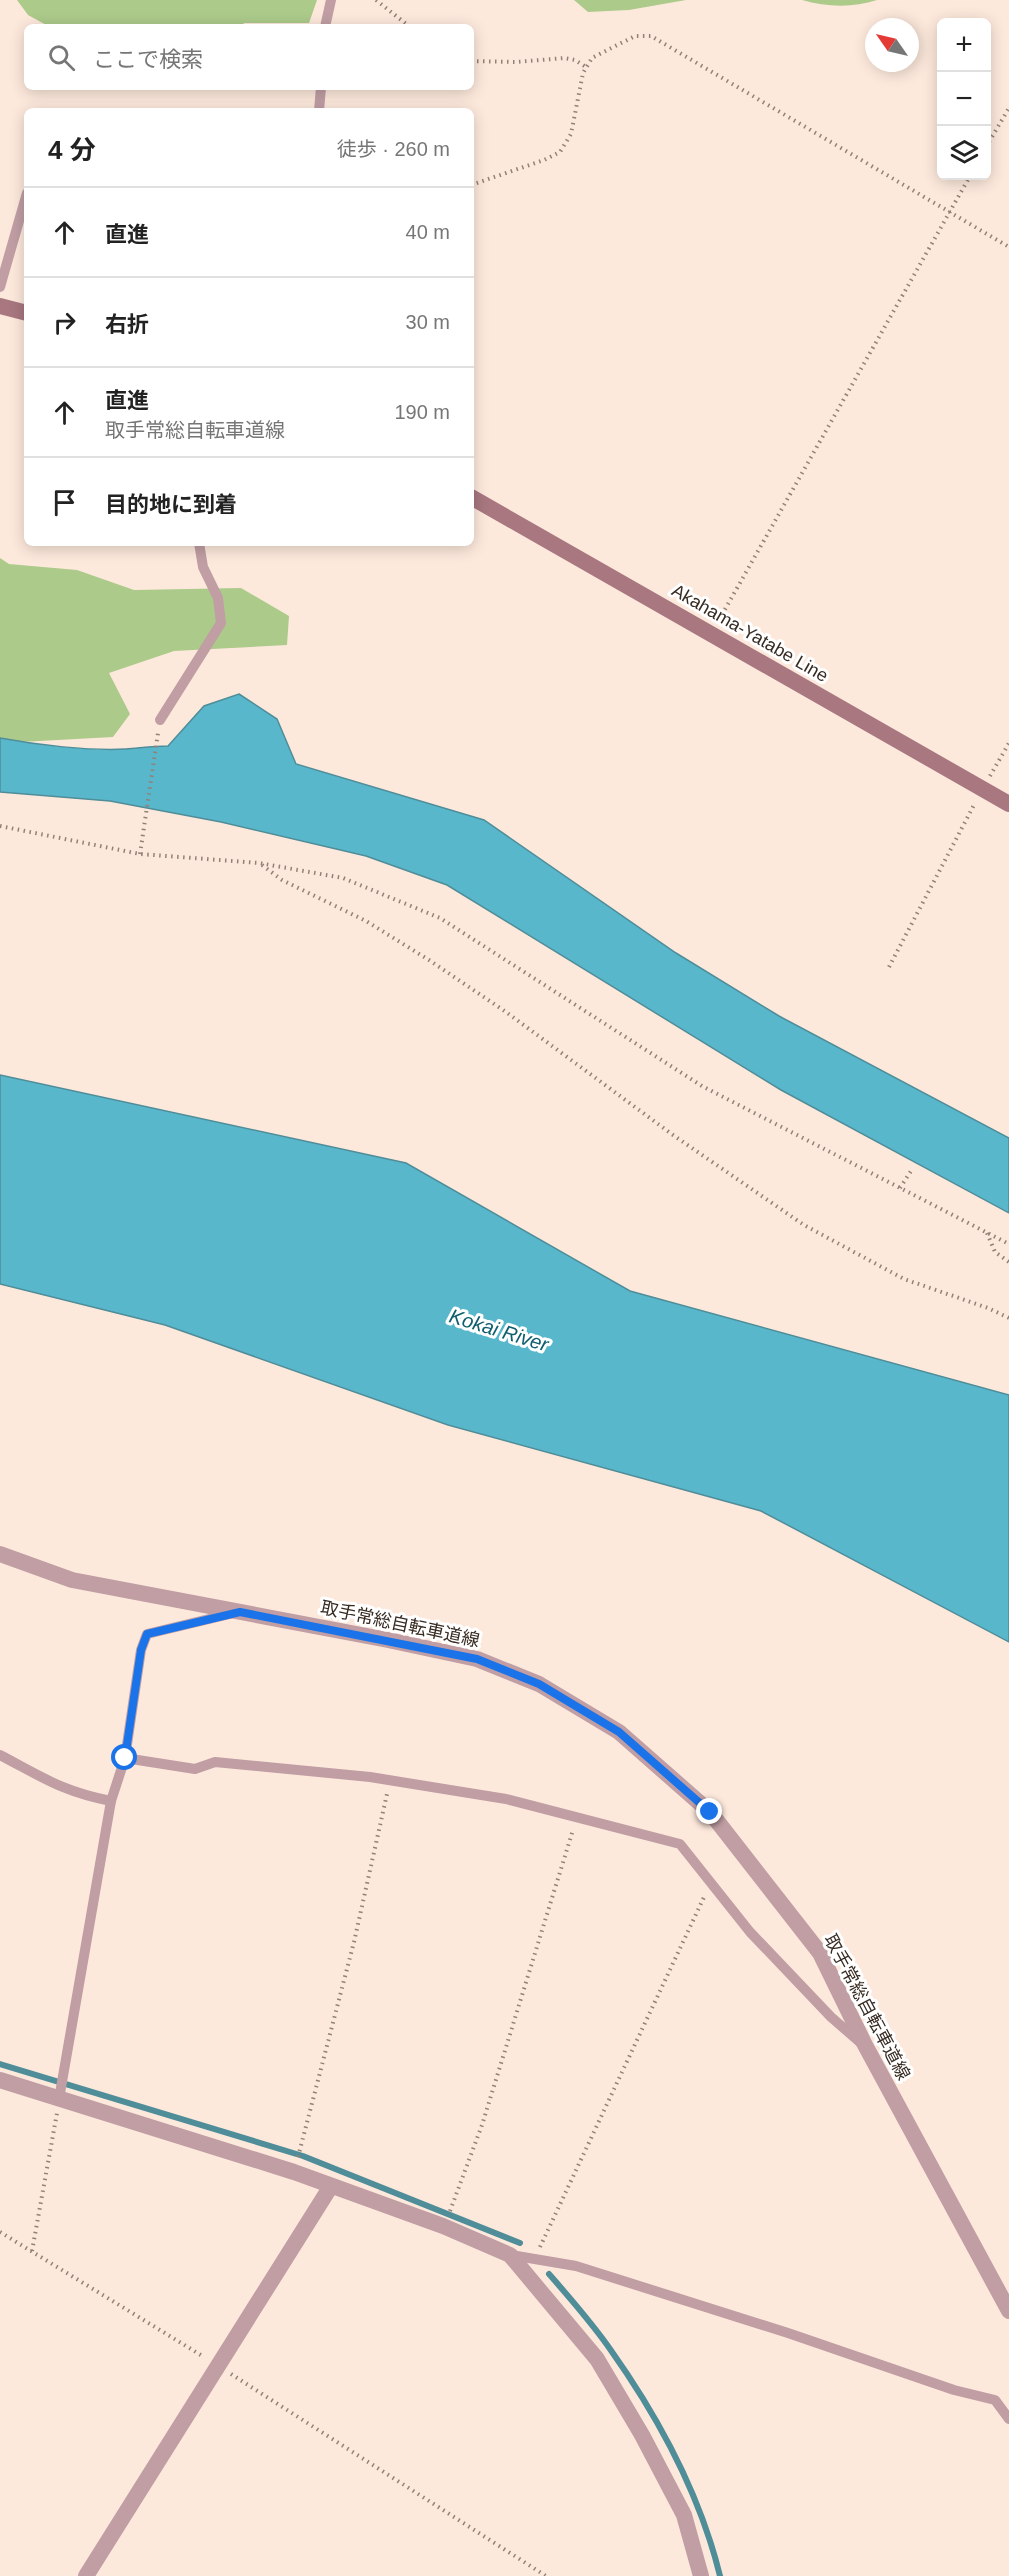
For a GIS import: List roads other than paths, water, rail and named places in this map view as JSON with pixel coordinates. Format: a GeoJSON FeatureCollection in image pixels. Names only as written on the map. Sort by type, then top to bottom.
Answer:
{"type":"FeatureCollection","features":[{"type":"Feature","properties":{"kind":"main road"},"geometry":{"type":"LineString","coordinates":[[0,306],[24,312]]}},
{"type":"Feature","properties":{"kind":"main road","name":"Akahama-Yatabe Line"},"geometry":{"type":"LineString","coordinates":[[474,499],[1009,804]]}},
{"type":"Feature","properties":{"kind":"street","name":"取手常総自転車道線"},"geometry":{"type":"LineString","coordinates":[[0,1554],[72,1580],[477,1659],[539,1684],[619,1732],[710,1812],[820,1953],[865,2045],[1009,2311]]}},
{"type":"Feature","properties":{"kind":"street"},"geometry":{"type":"LineString","coordinates":[[0,2080],[294,2172],[444,2226],[510,2255],[597,2359],[642,2435],[684,2515],[701,2576]]}},
{"type":"Feature","properties":{"kind":"street"},"geometry":{"type":"LineString","coordinates":[[86,2576],[331,2186]]}},
{"type":"Feature","properties":{"kind":"lane"},"geometry":{"type":"LineString","coordinates":[[326,24],[331,0]]}},
{"type":"Feature","properties":{"kind":"lane"},"geometry":{"type":"LineString","coordinates":[[319,108],[321,90]]}},
{"type":"Feature","properties":{"kind":"lane"},"geometry":{"type":"LineString","coordinates":[[0,287],[24,203]]}},
{"type":"Feature","properties":{"kind":"lane"},"geometry":{"type":"LineString","coordinates":[[160,720],[221,623],[218,598],[203,567],[200,546]]}},
{"type":"Feature","properties":{"kind":"lane"},"geometry":{"type":"LineString","coordinates":[[59,2099],[111,1801],[125,1758],[141,1650],[147,1634],[240,1612]]}},
{"type":"Feature","properties":{"kind":"lane"},"geometry":{"type":"LineString","coordinates":[[0,1755],[51,1784],[80,1796],[111,1801]]}},
{"type":"Feature","properties":{"kind":"lane"},"geometry":{"type":"LineString","coordinates":[[125,1758],[195,1769],[215,1762],[391,1780],[506,1799],[680,1844],[750,1932],[831,2017],[865,2045]]}},
{"type":"Feature","properties":{"kind":"lane"},"geometry":{"type":"LineString","coordinates":[[510,2255],[576,2266],[788,2333],[954,2390],[995,2400],[1009,2419]]}},
{"type":"Feature","properties":{"kind":"water"},"geometry":{"type":"Polygon","coordinates":[[[239,694],[277,719],[296,764],[484,820],[676,953],[779,1016],[1009,1138],[1009,1213],[781,1090],[447,885],[366,856],[221,822],[110,801],[0,792],[0,738],[96,749],[168,746],[204,706],[239,694]]]}},
{"type":"Feature","properties":{"kind":"water","name":"Kokai River"},"geometry":{"type":"Polygon","coordinates":[[[0,1075],[406,1163],[630,1291],[1009,1395],[1009,1642],[761,1511],[448,1425],[165,1325],[0,1284],[0,1075]]]}},
{"type":"Feature","properties":{"kind":"waterway"},"geometry":{"type":"LineString","coordinates":[[0,2064],[303,2156],[520,2243]]}},
{"type":"Feature","properties":{"kind":"waterway"},"geometry":{"type":"LineString","coordinates":[[549,2274],[603,2339],[661,2430],[689,2486],[712,2546],[720,2576]]}}]}
